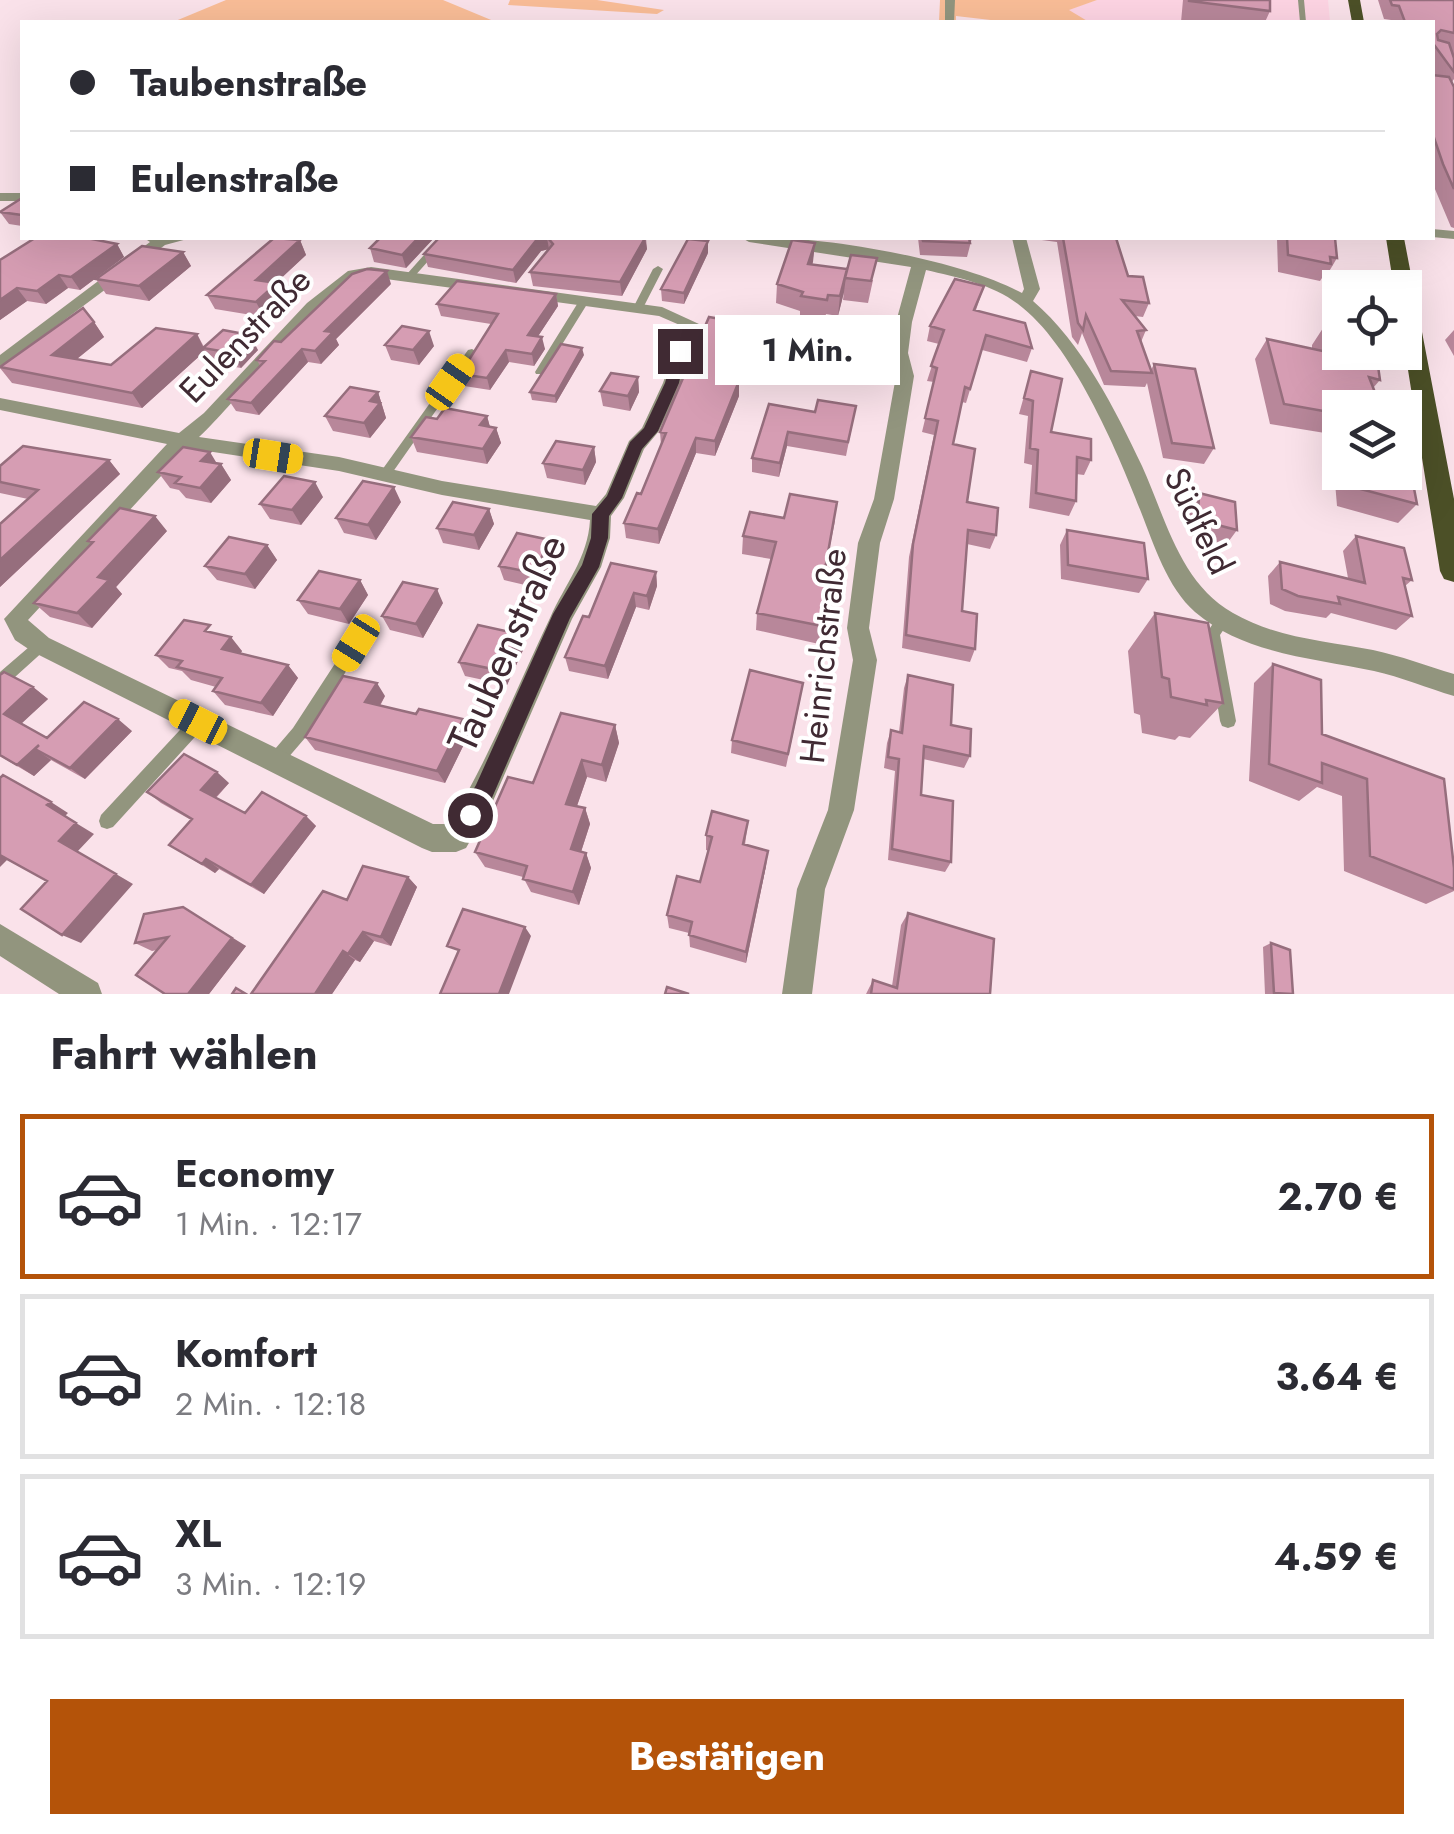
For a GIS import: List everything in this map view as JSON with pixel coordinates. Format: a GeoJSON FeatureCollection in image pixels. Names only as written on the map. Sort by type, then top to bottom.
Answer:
{"type":"FeatureCollection","features":[{"type":"Feature","properties":{"kind":"main road"},"geometry":{"type":"LineString","coordinates":[[1395,240],[1401,270]]}},
{"type":"Feature","properties":{"kind":"main road"},"geometry":{"type":"LineString","coordinates":[[1419,370],[1454,571]]}},
{"type":"Feature","properties":{"kind":"street"},"geometry":{"type":"LineString","coordinates":[[0,363],[155,240]]}},
{"type":"Feature","properties":{"kind":"street"},"geometry":{"type":"LineString","coordinates":[[762,240],[920,266],[984,282],[1025,301],[1032,288],[1019,240]]}},
{"type":"Feature","properties":{"kind":"street"},"geometry":{"type":"LineString","coordinates":[[859,240],[876,248],[874,257]]}},
{"type":"Feature","properties":{"kind":"street","name":"Heinrichstraße"},"geometry":{"type":"LineString","coordinates":[[796,994],[812,888],[841,810],[865,660],[858,628],[869,544],[884,499],[905,376],[900,353],[904,322],[920,266]]}},
{"type":"Feature","properties":{"kind":"street","name":"Eulenstraße"},"geometry":{"type":"LineString","coordinates":[[185,439],[340,282],[353,274],[371,272],[524,286],[584,301],[681,317],[691,324],[672,383],[650,431],[636,446],[614,498],[601,514]]}},
{"type":"Feature","properties":{"kind":"street","name":"Südfeld"},"geometry":{"type":"LineString","coordinates":[[1025,301],[1106,410],[1180,573],[1198,601],[1250,634],[1376,662],[1454,685]]}},
{"type":"Feature","properties":{"kind":"street"},"geometry":{"type":"LineString","coordinates":[[0,404],[386,473],[442,488],[601,514]]}},
{"type":"Feature","properties":{"kind":"street","name":"Taubenstraße"},"geometry":{"type":"LineString","coordinates":[[185,439],[8,620],[41,644],[432,838],[456,838],[484,792],[562,614],[590,567],[600,538],[601,514]]}},
{"type":"Feature","properties":{"kind":"street"},"geometry":{"type":"LineString","coordinates":[[0,939],[86,994]]}},
{"type":"Feature","properties":{"kind":"lane"},"geometry":{"type":"LineString","coordinates":[[410,276],[440,243]]}},
{"type":"Feature","properties":{"kind":"lane"},"geometry":{"type":"LineString","coordinates":[[638,308],[658,269]]}},
{"type":"Feature","properties":{"kind":"lane"},"geometry":{"type":"LineString","coordinates":[[540,372],[584,301]]}},
{"type":"Feature","properties":{"kind":"lane"},"geometry":{"type":"LineString","coordinates":[[386,473],[472,352]]}},
{"type":"Feature","properties":{"kind":"lane"},"geometry":{"type":"LineString","coordinates":[[1223,620],[1213,634],[1228,721]]}},
{"type":"Feature","properties":{"kind":"lane"},"geometry":{"type":"LineString","coordinates":[[275,761],[299,733],[356,643]]}},
{"type":"Feature","properties":{"kind":"lane"},"geometry":{"type":"LineString","coordinates":[[0,681],[41,644]]}},
{"type":"Feature","properties":{"kind":"lane"},"geometry":{"type":"LineString","coordinates":[[107,821],[198,722]]}},
{"type":"Feature","properties":{"kind":"shaded area"},"geometry":{"type":"Polygon","coordinates":[[[226,0],[443,0],[491,20],[178,20],[226,0]]]}},
{"type":"Feature","properties":{"kind":"shaded area"},"geometry":{"type":"Polygon","coordinates":[[[510,0],[597,0],[664,10],[657,14],[508,5],[510,0]]]}},
{"type":"Feature","properties":{"kind":"shaded area"},"geometry":{"type":"Polygon","coordinates":[[[940,0],[1097,0],[1069,10],[1086,20],[956,16],[956,20],[939,20],[940,0]]]}},
{"type":"Feature","properties":{"kind":"shaded area"},"geometry":{"type":"Polygon","coordinates":[[[1097,0],[1328,0],[1330,20],[1085,20],[1067,10],[1097,0]]]}},
{"type":"Feature","properties":{"kind":"building"},"geometry":{"type":"Polygon","coordinates":[[[1270,0],[1270,11],[1189,1],[1270,0]]]}},
{"type":"Feature","properties":{"kind":"building"},"geometry":{"type":"Polygon","coordinates":[[[1390,0],[1454,0],[1454,33],[1441,30],[1437,34],[1438,40],[1449,43],[1454,72],[1435,46],[1435,20],[1404,20],[1399,6],[1392,5],[1390,0]]]}},
{"type":"Feature","properties":{"kind":"building"},"geometry":{"type":"Polygon","coordinates":[[[1435,75],[1449,77],[1454,87],[1454,189],[1435,141],[1435,75]]]}},
{"type":"Feature","properties":{"kind":"building"},"geometry":{"type":"Polygon","coordinates":[[[20,199],[20,215],[0,212],[20,199]]]}},
{"type":"Feature","properties":{"kind":"building"},"geometry":{"type":"Polygon","coordinates":[[[32,240],[97,240],[117,244],[71,277],[59,275],[37,291],[17,288],[0,300],[0,260],[32,240]]]}},
{"type":"Feature","properties":{"kind":"building"},"geometry":{"type":"Polygon","coordinates":[[[272,240],[300,240],[256,280],[277,283],[256,302],[207,295],[272,240]]]}},
{"type":"Feature","properties":{"kind":"building"},"geometry":{"type":"Polygon","coordinates":[[[378,240],[416,240],[402,255],[370,248],[378,240]]]}},
{"type":"Feature","properties":{"kind":"building"},"geometry":{"type":"Polygon","coordinates":[[[437,240],[536,240],[513,270],[424,254],[437,240]]]}},
{"type":"Feature","properties":{"kind":"building"},"geometry":{"type":"Polygon","coordinates":[[[550,240],[644,240],[620,282],[530,272],[553,244],[550,240]]]}},
{"type":"Feature","properties":{"kind":"building"},"geometry":{"type":"Polygon","coordinates":[[[687,240],[708,241],[684,293],[661,289],[687,240]]]}},
{"type":"Feature","properties":{"kind":"building"},"geometry":{"type":"Polygon","coordinates":[[[792,240],[815,243],[808,264],[847,269],[840,296],[828,295],[827,300],[801,296],[803,292],[777,284],[792,240]]]}},
{"type":"Feature","properties":{"kind":"building"},"geometry":{"type":"Polygon","coordinates":[[[969,240],[970,243],[923,241],[969,240]]]}},
{"type":"Feature","properties":{"kind":"building"},"geometry":{"type":"Polygon","coordinates":[[[1063,240],[1117,240],[1128,276],[1143,277],[1149,303],[1122,300],[1146,330],[1137,331],[1152,373],[1111,371],[1086,315],[1083,330],[1078,323],[1063,240]]]}},
{"type":"Feature","properties":{"kind":"building"},"geometry":{"type":"Polygon","coordinates":[[[1287,240],[1335,240],[1337,258],[1330,257],[1331,264],[1288,255],[1287,240]]]}},
{"type":"Feature","properties":{"kind":"building"},"geometry":{"type":"Polygon","coordinates":[[[142,246],[183,252],[139,286],[96,279],[142,246]]]}},
{"type":"Feature","properties":{"kind":"building"},"geometry":{"type":"Polygon","coordinates":[[[851,255],[877,258],[871,281],[845,278],[851,255]]]}},
{"type":"Feature","properties":{"kind":"building"},"geometry":{"type":"Polygon","coordinates":[[[367,269],[387,271],[325,331],[333,332],[315,351],[302,349],[251,403],[228,399],[265,361],[257,360],[274,341],[281,342],[352,274],[367,269]]]}},
{"type":"Feature","properties":{"kind":"building"},"geometry":{"type":"Polygon","coordinates":[[[955,279],[984,286],[974,310],[1025,323],[1032,348],[986,335],[970,389],[965,387],[953,444],[975,449],[967,502],[998,508],[996,535],[968,530],[962,611],[977,614],[975,649],[906,635],[913,544],[938,421],[925,418],[937,368],[931,366],[944,330],[930,326],[955,279]]]}},
{"type":"Feature","properties":{"kind":"building"},"geometry":{"type":"Polygon","coordinates":[[[457,281],[556,294],[528,335],[542,337],[532,354],[506,350],[487,378],[460,374],[498,314],[437,304],[457,281]]]}},
{"type":"Feature","properties":{"kind":"building"},"geometry":{"type":"Polygon","coordinates":[[[83,308],[94,322],[52,355],[111,365],[156,328],[197,334],[132,393],[0,367],[83,308]]]}},
{"type":"Feature","properties":{"kind":"building"},"geometry":{"type":"Polygon","coordinates":[[[709,317],[744,323],[722,378],[739,381],[715,441],[696,438],[658,529],[624,523],[637,493],[641,494],[666,433],[660,432],[709,317]]]}},
{"type":"Feature","properties":{"kind":"building"},"geometry":{"type":"Polygon","coordinates":[[[402,326],[429,331],[413,350],[385,345],[402,326]]]}},
{"type":"Feature","properties":{"kind":"building"},"geometry":{"type":"Polygon","coordinates":[[[223,330],[250,335],[232,353],[203,348],[223,330]]]}},
{"type":"Feature","properties":{"kind":"building"},"geometry":{"type":"Polygon","coordinates":[[[1267,339],[1322,351],[1322,370],[1379,370],[1380,380],[1369,377],[1374,390],[1322,390],[1322,411],[1284,404],[1267,339]]]}},
{"type":"Feature","properties":{"kind":"building"},"geometry":{"type":"Polygon","coordinates":[[[839,341],[868,346],[863,367],[833,362],[839,341]]]}},
{"type":"Feature","properties":{"kind":"building"},"geometry":{"type":"Polygon","coordinates":[[[561,344],[582,348],[555,396],[530,392],[561,344]]]}},
{"type":"Feature","properties":{"kind":"building"},"geometry":{"type":"Polygon","coordinates":[[[1154,364],[1195,369],[1214,448],[1172,443],[1154,364]]]}},
{"type":"Feature","properties":{"kind":"building"},"geometry":{"type":"Polygon","coordinates":[[[1031,371],[1062,379],[1051,432],[1091,439],[1091,460],[1077,457],[1076,501],[1036,493],[1038,450],[1030,448],[1033,401],[1024,398],[1031,371]]]}},
{"type":"Feature","properties":{"kind":"building"},"geometry":{"type":"Polygon","coordinates":[[[611,373],[638,377],[628,396],[600,391],[611,373]]]}},
{"type":"Feature","properties":{"kind":"building"},"geometry":{"type":"Polygon","coordinates":[[[350,387],[378,392],[370,401],[380,403],[364,423],[325,416],[350,387]]]}},
{"type":"Feature","properties":{"kind":"building"},"geometry":{"type":"Polygon","coordinates":[[[818,400],[856,406],[848,442],[788,432],[780,463],[752,458],[769,404],[815,412],[818,400]]]}},
{"type":"Feature","properties":{"kind":"building"},"geometry":{"type":"Polygon","coordinates":[[[445,408],[487,416],[480,425],[496,428],[483,449],[411,437],[426,417],[437,419],[445,408]]]}},
{"type":"Feature","properties":{"kind":"building"},"geometry":{"type":"Polygon","coordinates":[[[556,441],[594,447],[583,470],[543,463],[556,441]]]}},
{"type":"Feature","properties":{"kind":"building"},"geometry":{"type":"Polygon","coordinates":[[[23,446],[109,460],[0,560],[0,524],[38,490],[0,482],[0,466],[23,446]]]}},
{"type":"Feature","properties":{"kind":"building"},"geometry":{"type":"Polygon","coordinates":[[[183,447],[210,452],[201,461],[221,464],[200,488],[175,483],[181,477],[158,472],[183,447]]]}},
{"type":"Feature","properties":{"kind":"building"},"geometry":{"type":"Polygon","coordinates":[[[284,476],[315,482],[292,510],[260,504],[284,476]]]}},
{"type":"Feature","properties":{"kind":"building"},"geometry":{"type":"Polygon","coordinates":[[[363,481],[394,487],[368,525],[336,518],[363,481]]]}},
{"type":"Feature","properties":{"kind":"building"},"geometry":{"type":"Polygon","coordinates":[[[1364,490],[1414,490],[1417,504],[1364,490]]]}},
{"type":"Feature","properties":{"kind":"building"},"geometry":{"type":"Polygon","coordinates":[[[1199,493],[1235,502],[1237,530],[1198,520],[1199,493]]]}},
{"type":"Feature","properties":{"kind":"building"},"geometry":{"type":"Polygon","coordinates":[[[790,494],[837,502],[824,575],[832,576],[822,626],[757,613],[776,542],[743,536],[750,512],[784,518],[790,494]]]}},
{"type":"Feature","properties":{"kind":"building"},"geometry":{"type":"Polygon","coordinates":[[[453,502],[489,509],[474,535],[437,528],[453,502]]]}},
{"type":"Feature","properties":{"kind":"building"},"geometry":{"type":"Polygon","coordinates":[[[120,508],[155,516],[98,577],[109,580],[77,613],[34,603],[93,542],[88,541],[120,508]]]}},
{"type":"Feature","properties":{"kind":"building"},"geometry":{"type":"Polygon","coordinates":[[[1067,530],[1144,543],[1148,579],[1068,565],[1067,530]]]}},
{"type":"Feature","properties":{"kind":"building"},"geometry":{"type":"Polygon","coordinates":[[[517,533],[550,540],[534,573],[499,566],[517,533]]]}},
{"type":"Feature","properties":{"kind":"building"},"geometry":{"type":"Polygon","coordinates":[[[1356,536],[1404,548],[1412,580],[1403,578],[1412,616],[1338,597],[1340,604],[1298,596],[1282,589],[1280,562],[1365,583],[1356,536]]]}},
{"type":"Feature","properties":{"kind":"building"},"geometry":{"type":"Polygon","coordinates":[[[229,537],[267,545],[245,574],[205,566],[229,537]]]}},
{"type":"Feature","properties":{"kind":"building"},"geometry":{"type":"Polygon","coordinates":[[[611,563],[656,572],[647,596],[634,593],[605,666],[565,657],[583,616],[589,617],[611,563]]]}},
{"type":"Feature","properties":{"kind":"building"},"geometry":{"type":"Polygon","coordinates":[[[319,571],[360,580],[340,609],[298,600],[319,571]]]}},
{"type":"Feature","properties":{"kind":"building"},"geometry":{"type":"Polygon","coordinates":[[[403,582],[437,589],[416,624],[382,616],[403,582]]]}},
{"type":"Feature","properties":{"kind":"building"},"geometry":{"type":"Polygon","coordinates":[[[1155,613],[1208,623],[1223,703],[1206,700],[1207,705],[1171,697],[1169,679],[1162,677],[1155,613]]]}},
{"type":"Feature","properties":{"kind":"building"},"geometry":{"type":"Polygon","coordinates":[[[184,620],[210,625],[205,631],[231,637],[222,649],[288,665],[261,703],[213,691],[222,678],[177,667],[182,661],[156,655],[184,620]]]}},
{"type":"Feature","properties":{"kind":"building"},"geometry":{"type":"Polygon","coordinates":[[[478,625],[519,634],[502,671],[459,662],[478,625]]]}},
{"type":"Feature","properties":{"kind":"building"},"geometry":{"type":"Polygon","coordinates":[[[1273,664],[1321,680],[1322,734],[1444,779],[1454,889],[1370,856],[1367,779],[1322,763],[1322,783],[1269,764],[1273,664]]]}},
{"type":"Feature","properties":{"kind":"building"},"geometry":{"type":"Polygon","coordinates":[[[750,670],[803,683],[788,754],[732,740],[750,670]]]}},
{"type":"Feature","properties":{"kind":"building"},"geometry":{"type":"Polygon","coordinates":[[[4,672],[33,687],[4,714],[47,738],[84,702],[118,719],[70,768],[35,749],[39,745],[17,765],[0,755],[0,675],[4,672]]]}},
{"type":"Feature","properties":{"kind":"building"},"geometry":{"type":"Polygon","coordinates":[[[908,675],[953,685],[951,725],[971,729],[970,756],[924,746],[921,795],[953,801],[951,862],[892,849],[899,759],[888,757],[891,730],[902,733],[908,675]]]}},
{"type":"Feature","properties":{"kind":"building"},"geometry":{"type":"Polygon","coordinates":[[[343,676],[377,683],[365,702],[416,714],[419,709],[463,719],[437,771],[305,737],[343,676]]]}},
{"type":"Feature","properties":{"kind":"building"},"geometry":{"type":"Polygon","coordinates":[[[561,713],[615,725],[602,765],[582,760],[566,804],[585,808],[571,849],[586,853],[573,892],[523,879],[527,866],[475,852],[508,777],[533,783],[561,713]]]}},
{"type":"Feature","properties":{"kind":"building"},"geometry":{"type":"Polygon","coordinates":[[[184,754],[217,772],[201,790],[245,813],[262,792],[306,816],[251,885],[206,859],[202,864],[169,845],[192,819],[147,792],[184,754]]]}},
{"type":"Feature","properties":{"kind":"building"},"geometry":{"type":"Polygon","coordinates":[[[3,775],[51,802],[47,805],[76,823],[59,841],[116,874],[62,935],[21,909],[47,881],[0,855],[3,775]]]}},
{"type":"Feature","properties":{"kind":"building"},"geometry":{"type":"Polygon","coordinates":[[[712,811],[748,821],[743,844],[768,851],[746,952],[689,935],[692,922],[667,915],[677,876],[700,882],[712,837],[706,835],[712,811]]]}},
{"type":"Feature","properties":{"kind":"building"},"geometry":{"type":"Polygon","coordinates":[[[363,866],[408,877],[381,937],[363,932],[348,954],[343,951],[315,994],[251,994],[323,891],[347,900],[363,866]]]}},
{"type":"Feature","properties":{"kind":"building"},"geometry":{"type":"Polygon","coordinates":[[[183,907],[232,938],[188,994],[165,994],[136,975],[168,937],[135,943],[144,914],[183,907]]]}},
{"type":"Feature","properties":{"kind":"building"},"geometry":{"type":"Polygon","coordinates":[[[463,909],[525,927],[499,994],[440,994],[459,950],[447,946],[463,909]]]}},
{"type":"Feature","properties":{"kind":"building"},"geometry":{"type":"Polygon","coordinates":[[[908,913],[994,939],[990,994],[871,994],[873,980],[897,988],[908,913]]]}},
{"type":"Feature","properties":{"kind":"building"},"geometry":{"type":"Polygon","coordinates":[[[1271,943],[1290,950],[1293,994],[1274,993],[1271,943]]]}},
{"type":"Feature","properties":{"kind":"building"},"geometry":{"type":"Polygon","coordinates":[[[667,987],[689,994],[665,994],[667,987]]]}},
{"type":"Feature","properties":{"kind":"route"},"geometry":{"type":"LineString","coordinates":[[470,815],[484,792],[562,614],[590,567],[600,538],[601,514],[614,498],[636,446],[650,431],[672,383],[680,351]]}}]}
